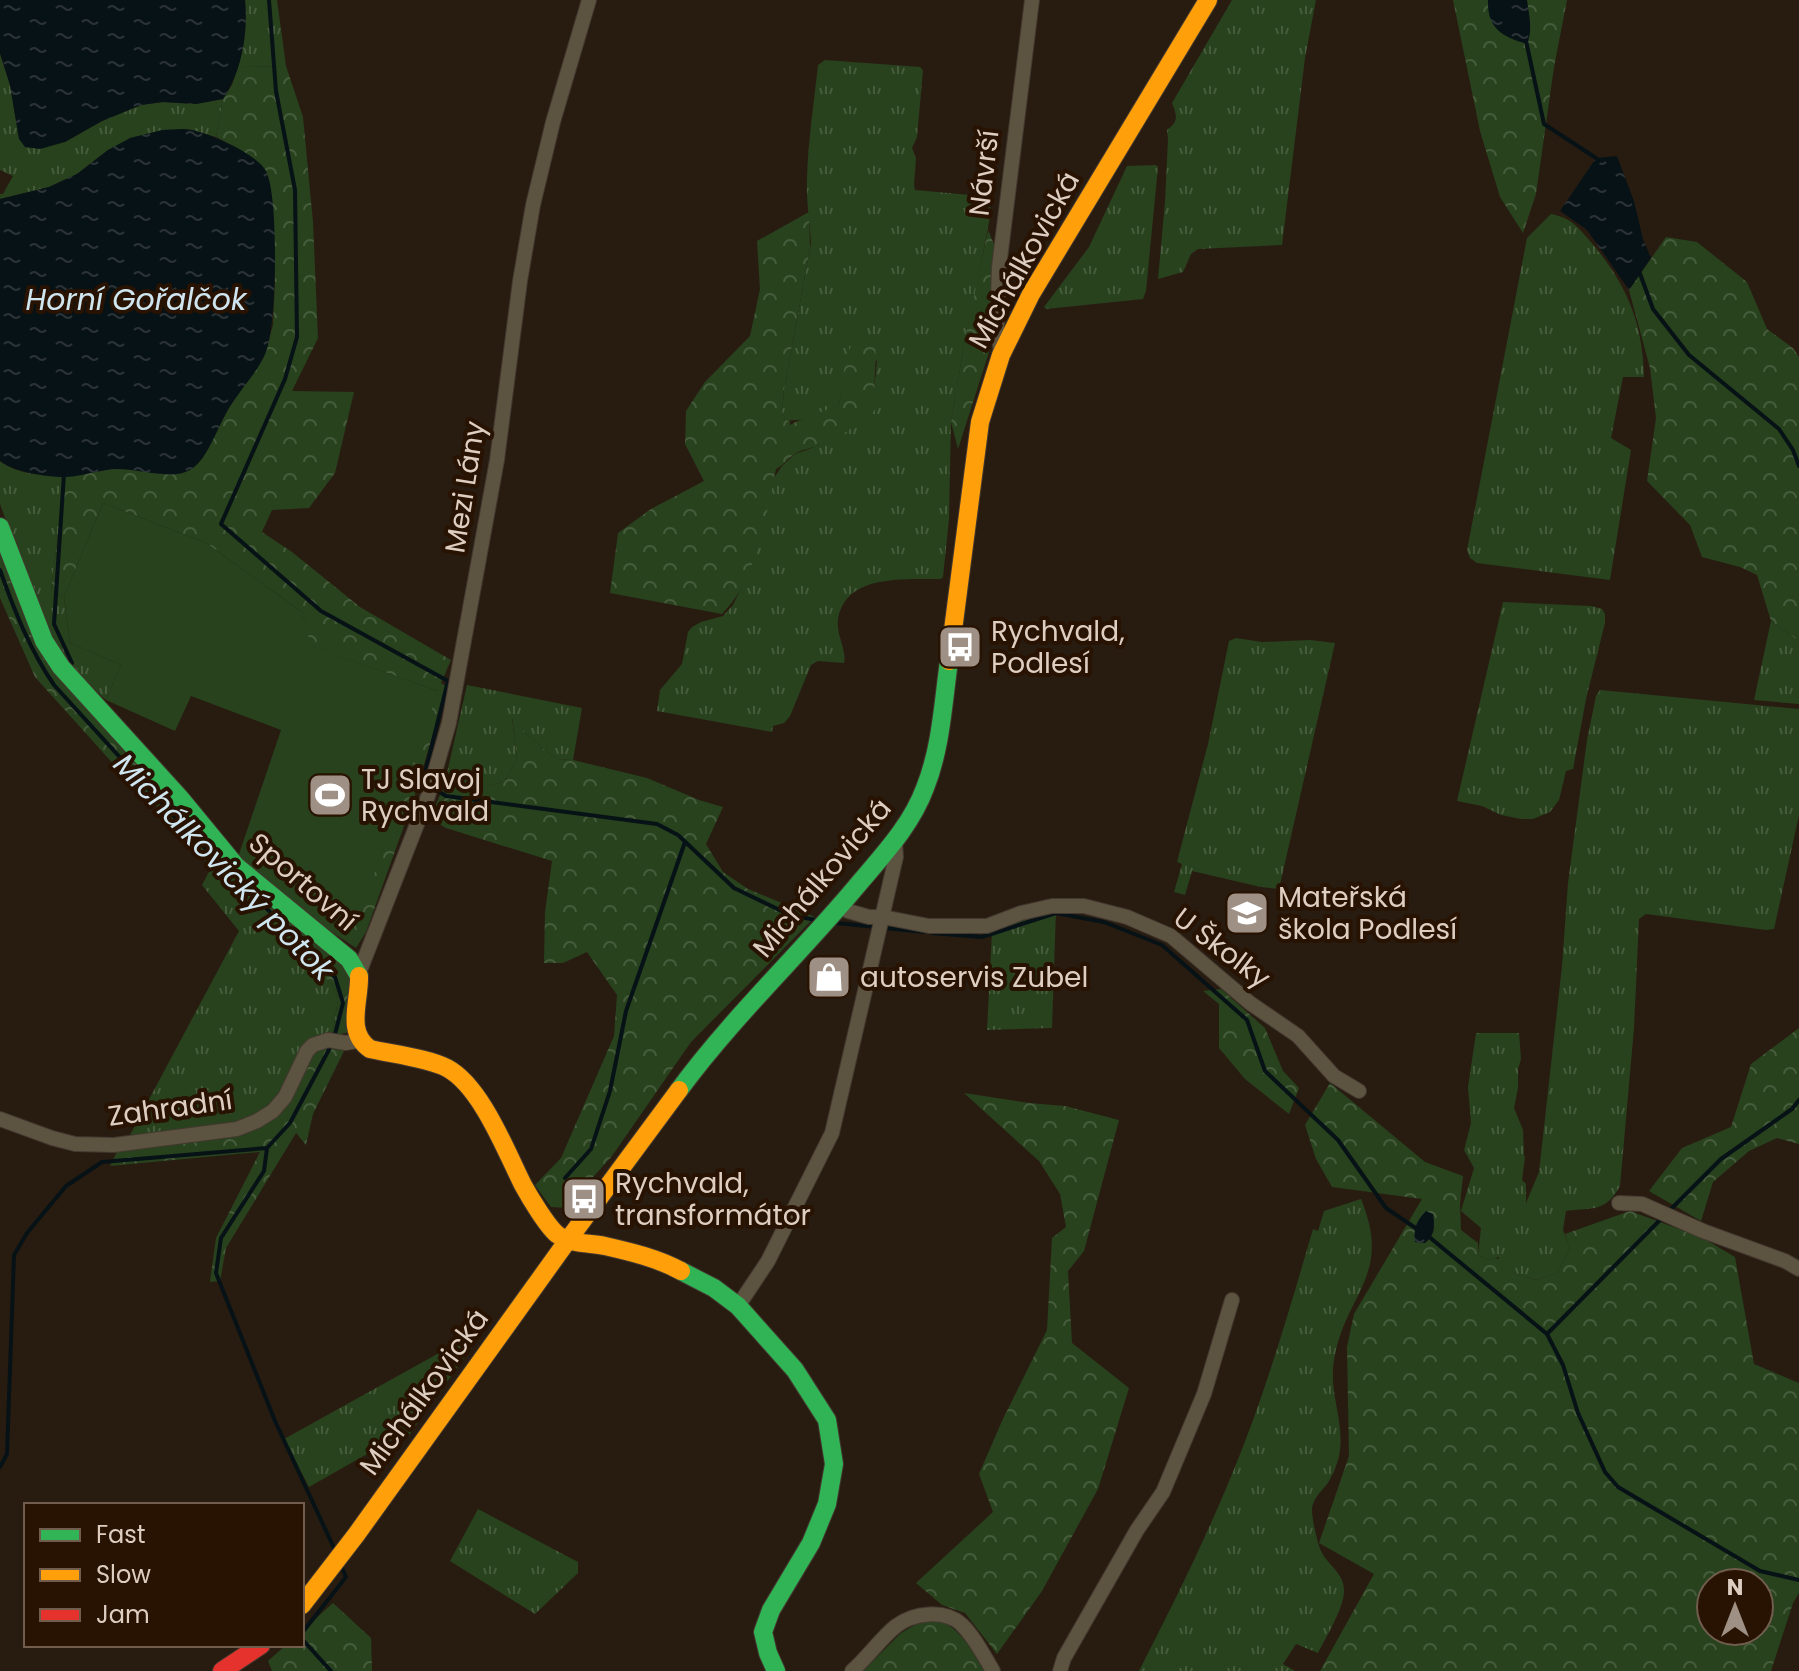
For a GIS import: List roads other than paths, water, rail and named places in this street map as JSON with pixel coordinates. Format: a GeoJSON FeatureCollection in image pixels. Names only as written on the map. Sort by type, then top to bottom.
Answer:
{"type":"FeatureCollection","features":[{"type":"Feature","properties":{"kind":"street","name":"Mezi Lány"},"geometry":{"type":"LineString","coordinates":[[359,973],[428,796],[449,723],[497,460],[533,205],[553,122],[589,0]]}},
{"type":"Feature","properties":{"kind":"street","name":"Návrší"},"geometry":{"type":"LineString","coordinates":[[1001,352],[997,326],[999,267],[1032,0]]}},
{"type":"Feature","properties":{"kind":"street","name":"Michálkovická"},"geometry":{"type":"LineString","coordinates":[[304,1602],[707,1052],[840,906],[906,826],[925,789],[937,749],[980,422],[1001,352],[1044,272],[1208,0]]}},
{"type":"Feature","properties":{"kind":"street","name":"Sportovní"},"geometry":{"type":"LineString","coordinates":[[0,527],[44,641],[61,667],[180,798],[236,866],[349,959],[359,973],[352,1042]]}},
{"type":"Feature","properties":{"kind":"street"},"geometry":{"type":"LineString","coordinates":[[738,1306],[768,1261],[832,1133],[896,857],[895,841]]}},
{"type":"Feature","properties":{"kind":"street","name":"U Školky"},"geometry":{"type":"LineString","coordinates":[[840,906],[869,917],[929,926],[987,926],[1021,913],[1052,906],[1084,906],[1127,917],[1171,936],[1250,1003],[1298,1036],[1334,1076],[1359,1091]]}},
{"type":"Feature","properties":{"kind":"street","name":"Zahradní"},"geometry":{"type":"LineString","coordinates":[[0,1119],[75,1144],[114,1145],[237,1129],[273,1111],[285,1097],[307,1051],[313,1045],[328,1040],[352,1042]]}},
{"type":"Feature","properties":{"kind":"street"},"geometry":{"type":"LineString","coordinates":[[352,1042],[451,1070],[469,1086],[482,1104],[528,1194],[556,1234],[568,1240],[660,1260],[714,1288],[738,1306],[795,1370],[827,1420],[834,1464],[827,1504],[811,1543],[771,1610],[763,1632],[776,1671]]}},
{"type":"Feature","properties":{"kind":"street"},"geometry":{"type":"LineString","coordinates":[[1619,1203],[1642,1204],[1799,1269]]}},
{"type":"Feature","properties":{"kind":"street"},"geometry":{"type":"LineString","coordinates":[[1060,1671],[1064,1658],[1137,1530],[1163,1492],[1204,1394],[1232,1300]]}},
{"type":"Feature","properties":{"kind":"street"},"geometry":{"type":"LineString","coordinates":[[852,1671],[898,1625],[925,1614],[947,1616],[960,1623],[993,1671]]}},
{"type":"Feature","properties":{"kind":"street"},"geometry":{"type":"LineString","coordinates":[[222,1671],[258,1647]]}},
{"type":"Feature","properties":{"kind":"water"},"geometry":{"type":"Polygon","coordinates":[[[0,0],[245,0],[246,26],[242,52],[235,76],[223,99],[196,104],[163,102],[141,105],[102,121],[65,142],[40,149],[25,147],[19,139],[10,85],[0,53],[0,0]]]}},
{"type":"Feature","properties":{"kind":"water"},"geometry":{"type":"Polygon","coordinates":[[[1488,0],[1527,0],[1530,28],[1527,44],[1498,30],[1490,18],[1488,0]]]}},
{"type":"Feature","properties":{"kind":"water","name":"Horní Gořalčok"},"geometry":{"type":"Polygon","coordinates":[[[162,130],[200,132],[244,152],[266,171],[273,206],[275,261],[270,337],[263,359],[229,408],[202,458],[190,470],[161,474],[116,469],[64,477],[30,473],[6,465],[0,461],[0,199],[49,187],[77,174],[108,150],[130,138],[162,130]]]}},
{"type":"Feature","properties":{"kind":"water"},"geometry":{"type":"Polygon","coordinates":[[[1617,156],[1651,258],[1629,290],[1587,230],[1560,211],[1596,158],[1617,156]]]}},
{"type":"Feature","properties":{"kind":"water"},"geometry":{"type":"Polygon","coordinates":[[[1426,1211],[1433,1214],[1432,1234],[1425,1243],[1415,1242],[1416,1225],[1426,1211]]]}},
{"type":"Feature","properties":{"kind":"waterway"},"geometry":{"type":"LineString","coordinates":[[269,0],[276,91],[295,190],[297,337],[285,379],[221,524],[321,611],[448,681],[423,781],[428,785]]}},
{"type":"Feature","properties":{"kind":"waterway"},"geometry":{"type":"LineString","coordinates":[[1526,41],[1544,124],[1598,162]]}},
{"type":"Feature","properties":{"kind":"waterway"},"geometry":{"type":"LineString","coordinates":[[1639,271],[1653,309],[1689,355],[1779,429],[1799,466]]}},
{"type":"Feature","properties":{"kind":"waterway"},"geometry":{"type":"LineString","coordinates":[[64,474],[54,624],[72,663],[70,665]]}},
{"type":"Feature","properties":{"kind":"waterway","name":"Michálkovický potok"},"geometry":{"type":"LineString","coordinates":[[0,570],[23,629],[54,685],[218,861]]}},
{"type":"Feature","properties":{"kind":"waterway"},"geometry":{"type":"LineString","coordinates":[[435,789],[446,796],[657,824],[678,835],[734,888],[790,915],[816,920]]}},
{"type":"Feature","properties":{"kind":"waterway"},"geometry":{"type":"LineString","coordinates":[[565,1178],[591,1149],[610,1091],[626,1011],[685,842]]}},
{"type":"Feature","properties":{"kind":"waterway","name":"Michálkovický potok"},"geometry":{"type":"LineString","coordinates":[[0,1467],[7,1454],[14,1255],[27,1233],[66,1186],[102,1162],[267,1148],[290,1123],[333,1042],[343,1003],[335,977],[242,884]]}},
{"type":"Feature","properties":{"kind":"waterway"},"geometry":{"type":"LineString","coordinates":[[932,933],[982,937],[1056,913],[1104,922],[1162,945],[1247,1020],[1265,1071],[1338,1140],[1386,1208],[1417,1229]]}},
{"type":"Feature","properties":{"kind":"waterway"},"geometry":{"type":"LineString","coordinates":[[837,923],[876,927]]}},
{"type":"Feature","properties":{"kind":"waterway"},"geometry":{"type":"LineString","coordinates":[[885,928],[924,932]]}},
{"type":"Feature","properties":{"kind":"waterway"},"geometry":{"type":"LineString","coordinates":[[1668,1212],[1721,1159],[1792,1109],[1799,1100]]}},
{"type":"Feature","properties":{"kind":"waterway"},"geometry":{"type":"LineString","coordinates":[[267,1148],[264,1171],[221,1238],[216,1273],[275,1421],[334,1548]]}},
{"type":"Feature","properties":{"kind":"waterway"},"geometry":{"type":"LineString","coordinates":[[1547,1334],[1662,1218]]}},
{"type":"Feature","properties":{"kind":"waterway"},"geometry":{"type":"LineString","coordinates":[[1428,1236],[1547,1334],[1563,1365],[1578,1413],[1605,1472],[1618,1487],[1760,1571],[1799,1580]]}},
{"type":"Feature","properties":{"kind":"waterway"},"geometry":{"type":"LineString","coordinates":[[304,1630],[346,1577],[342,1568]]}},
{"type":"Feature","properties":{"kind":"waterway"},"geometry":{"type":"LineString","coordinates":[[304,1641],[331,1671]]}},
{"type":"Feature","properties":{"kind":"place","name":"Rychvald, Podlesí"},"geometry":{"type":"Point","coordinates":[960,647]}},
{"type":"Feature","properties":{"kind":"place","name":"TJ Slavoj Rychvald"},"geometry":{"type":"Point","coordinates":[330,795]}},
{"type":"Feature","properties":{"kind":"place","name":"Mateřská škola Podlesí"},"geometry":{"type":"Point","coordinates":[1247,913]}},
{"type":"Feature","properties":{"kind":"place","name":"autoservis Zubel"},"geometry":{"type":"Point","coordinates":[829,977]}},
{"type":"Feature","properties":{"kind":"place","name":"Rychvald, transformátor"},"geometry":{"type":"Point","coordinates":[584,1199]}}]}
